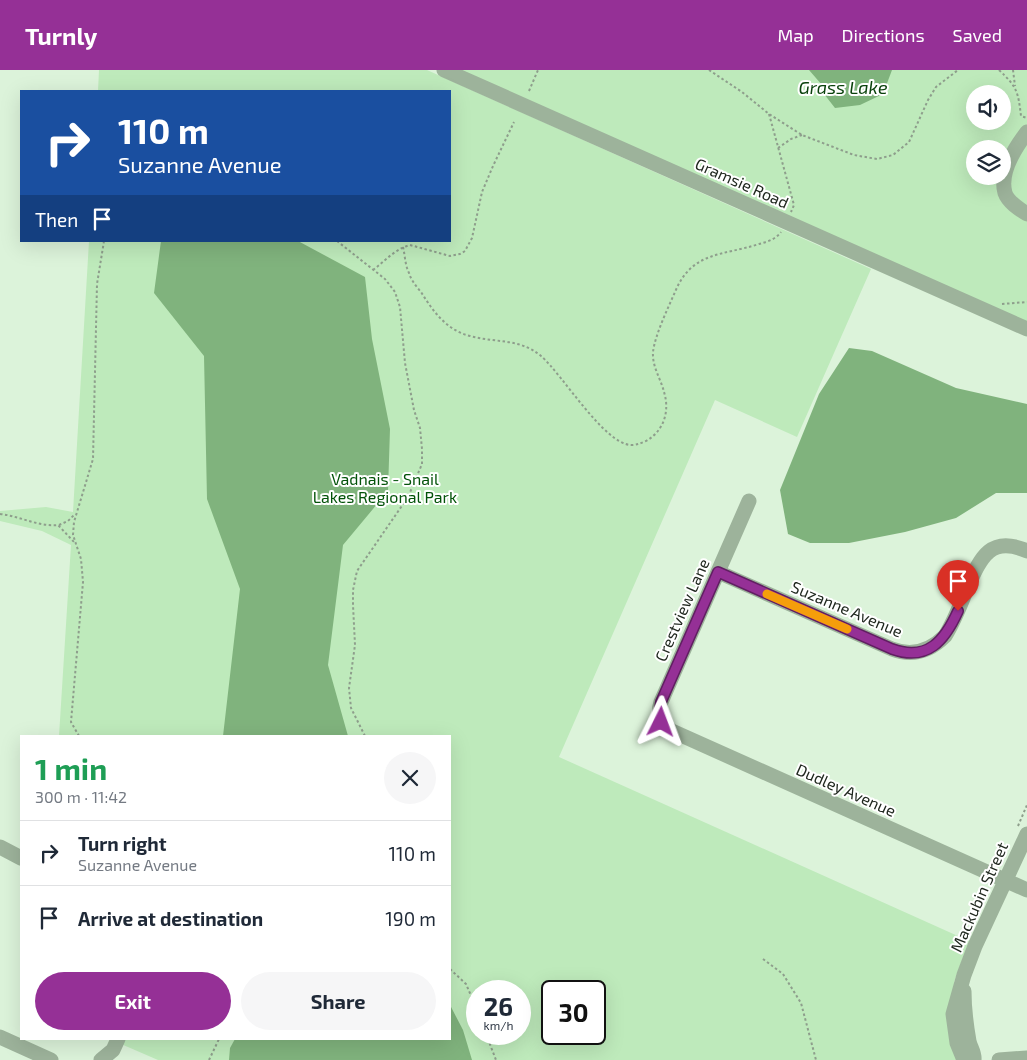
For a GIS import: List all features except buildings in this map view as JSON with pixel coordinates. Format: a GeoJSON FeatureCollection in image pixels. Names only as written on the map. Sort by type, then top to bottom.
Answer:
{"type":"FeatureCollection","features":[{"type":"Feature","properties":{"kind":"street","name":"Gramsie Road"},"geometry":{"type":"LineString","coordinates":[[444,70],[1027,329]]}},
{"type":"Feature","properties":{"kind":"street"},"geometry":{"type":"LineString","coordinates":[[1027,132],[1015,148],[1005,175],[1005,193],[1016,208],[1027,214]]}},
{"type":"Feature","properties":{"kind":"street","name":"Crestview Lane"},"geometry":{"type":"LineString","coordinates":[[672,731],[661,722],[659,707],[749,501]]}},
{"type":"Feature","properties":{"kind":"street","name":"Suzanne Avenue"},"geometry":{"type":"LineString","coordinates":[[718,572],[892,649],[908,653],[918,652],[933,646],[945,636],[983,556],[997,546],[1014,546],[1027,551]]}},
{"type":"Feature","properties":{"kind":"street","name":"Dudley Avenue"},"geometry":{"type":"LineString","coordinates":[[672,731],[1027,890]]}},
{"type":"Feature","properties":{"kind":"street","name":"Mackubin Street"},"geometry":{"type":"LineString","coordinates":[[964,1060],[957,1043],[953,1014],[964,975],[975,946],[1027,834]]}},
{"type":"Feature","properties":{"kind":"street"},"geometry":{"type":"LineString","coordinates":[[0,847],[20,857]]}},
{"type":"Feature","properties":{"kind":"street","name":"Mackubin Street"},"geometry":{"type":"LineString","coordinates":[[964,975],[964,1015],[970,1044],[975,1056],[974,1060]]}},
{"type":"Feature","properties":{"kind":"street"},"geometry":{"type":"LineString","coordinates":[[0,1037],[51,1060]]}},
{"type":"Feature","properties":{"kind":"street"},"geometry":{"type":"LineString","coordinates":[[101,1060],[113,1050],[118,1040]]}},
{"type":"Feature","properties":{"kind":"street"},"geometry":{"type":"LineString","coordinates":[[999,1060],[1019,1057],[1027,1058]]}},
{"type":"Feature","properties":{"kind":"path"},"geometry":{"type":"LineString","coordinates":[[529,92],[538,70]]}},
{"type":"Feature","properties":{"kind":"path"},"geometry":{"type":"LineString","coordinates":[[709,70],[742,92],[769,114],[802,135],[854,155],[877,159],[893,155],[909,142],[936,87],[958,70]]}},
{"type":"Feature","properties":{"kind":"path"},"geometry":{"type":"LineString","coordinates":[[999,70],[1015,86]]}},
{"type":"Feature","properties":{"kind":"path"},"geometry":{"type":"LineString","coordinates":[[1013,70],[1021,116],[1027,118]]}},
{"type":"Feature","properties":{"kind":"path"},"geometry":{"type":"LineString","coordinates":[[769,114],[794,205],[790,216]]}},
{"type":"Feature","properties":{"kind":"path"},"geometry":{"type":"LineString","coordinates":[[373,270],[404,247],[410,246],[450,256],[465,251],[472,238],[482,192],[492,166],[514,122]]}},
{"type":"Feature","properties":{"kind":"path"},"geometry":{"type":"LineString","coordinates":[[778,148],[802,135]]}},
{"type":"Feature","properties":{"kind":"path"},"geometry":{"type":"LineString","coordinates":[[404,247],[408,272],[411,278],[435,313],[446,324],[456,331],[469,336],[506,341],[531,348],[550,365],[586,409],[607,431],[622,443],[631,445],[639,444],[654,435],[661,428],[664,420],[665,393],[654,365],[654,345],[676,290],[687,271],[696,263],[706,258],[770,240],[778,236],[783,230]]}},
{"type":"Feature","properties":{"kind":"path"},"geometry":{"type":"LineString","coordinates":[[78,735],[71,722],[83,582],[81,559],[73,535],[76,512],[93,459],[97,284],[104,242]]}},
{"type":"Feature","properties":{"kind":"path"},"geometry":{"type":"LineString","coordinates":[[338,242],[385,279],[395,292],[400,307],[406,363],[414,410],[420,428],[422,464],[408,497],[357,571],[353,590],[355,645],[349,688],[351,708],[364,735]]}},
{"type":"Feature","properties":{"kind":"path"},"geometry":{"type":"LineString","coordinates":[[0,514],[40,524],[58,526],[68,521],[76,512]]}},
{"type":"Feature","properties":{"kind":"path"},"geometry":{"type":"LineString","coordinates":[[58,526],[75,543]]}},
{"type":"Feature","properties":{"kind":"path"},"geometry":{"type":"LineString","coordinates":[[763,959],[783,974],[801,1003],[816,1060]]}},
{"type":"Feature","properties":{"kind":"path"},"geometry":{"type":"LineString","coordinates":[[451,970],[466,984]]}},
{"type":"Feature","properties":{"kind":"path"},"geometry":{"type":"LineString","coordinates":[[209,1060],[219,1040]]}},
{"type":"Feature","properties":{"kind":"path"},"geometry":{"type":"LineString","coordinates":[[490,1045],[496,1060]]}},
{"type":"Feature","properties":{"kind":"green space","name":"Vadnais - Snail Lakes Regional Park"},"geometry":{"type":"Polygon","coordinates":[[[99,70],[427,70],[871,269],[797,437],[715,400],[559,757],[969,941],[954,982],[959,1060],[158,1060],[121,1044],[123,1040],[451,1040],[451,735],[59,735],[71,545],[42,531],[0,521],[0,511],[46,507],[73,512],[89,242],[451,242],[451,90],[98,90],[99,70]]]}},
{"type":"Feature","properties":{"kind":"green space"},"geometry":{"type":"Polygon","coordinates":[[[460,70],[1027,70],[1027,322],[460,70]]]}},
{"type":"Feature","properties":{"kind":"water","name":"Grass Lake"},"geometry":{"type":"Polygon","coordinates":[[[809,70],[892,70],[883,94],[860,105],[835,108],[824,94],[822,85],[809,70]]]}},
{"type":"Feature","properties":{"kind":"water"},"geometry":{"type":"Polygon","coordinates":[[[161,242],[300,242],[365,277],[372,339],[390,429],[388,491],[343,545],[328,665],[348,735],[223,735],[240,589],[207,499],[204,356],[154,293],[161,242]]]}},
{"type":"Feature","properties":{"kind":"water"},"geometry":{"type":"Polygon","coordinates":[[[849,348],[872,351],[956,388],[1027,404],[1027,493],[996,493],[956,518],[905,532],[849,543],[810,543],[788,534],[780,490],[819,394],[849,348]]]}},
{"type":"Feature","properties":{"kind":"water"},"geometry":{"type":"Polygon","coordinates":[[[451,1007],[463,1030],[472,1060],[229,1060],[230,1048],[234,1040],[451,1040],[451,1007]]]}},
{"type":"Feature","properties":{"kind":"slow traffic"},"geometry":{"type":"LineString","coordinates":[[767,594],[847,629]]}},
{"type":"Feature","properties":{"kind":"route"},"geometry":{"type":"LineString","coordinates":[[661,722],[659,707],[718,572],[892,649],[908,653],[929,649],[938,643],[945,636],[958,611]]}}]}
